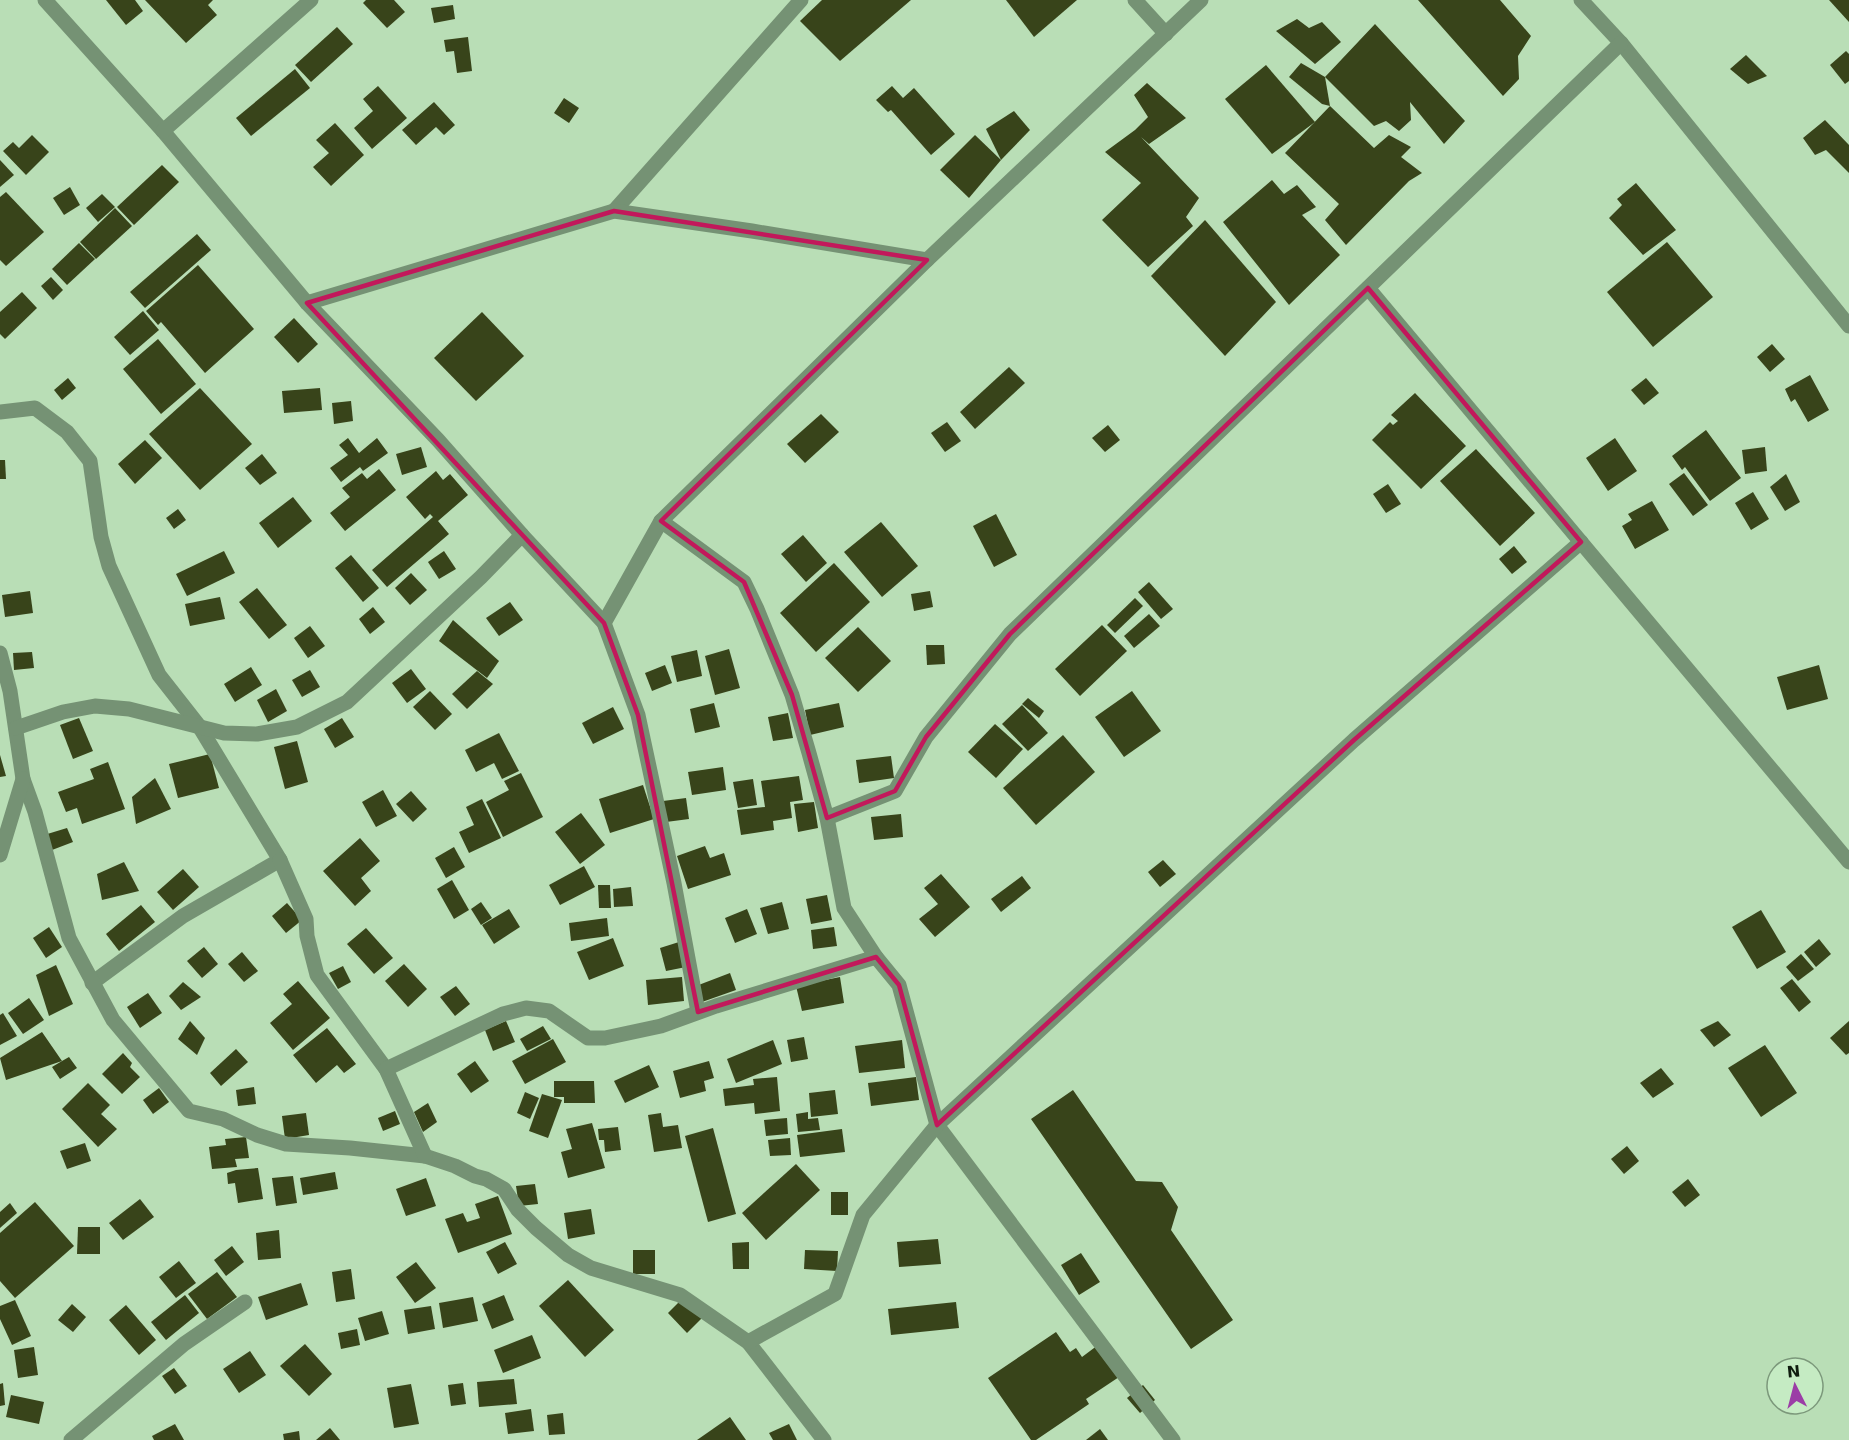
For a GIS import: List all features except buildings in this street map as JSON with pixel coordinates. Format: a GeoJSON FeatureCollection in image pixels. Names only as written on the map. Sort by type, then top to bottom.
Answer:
{"type":"FeatureCollection","features":[{"type":"Feature","properties":{"kind":"street"},"geometry":{"type":"LineString","coordinates":[[45,0],[163,131],[307,303],[438,440],[604,623],[638,716],[698,1012]]}},
{"type":"Feature","properties":{"kind":"street"},"geometry":{"type":"LineString","coordinates":[[163,131],[312,0]]}},
{"type":"Feature","properties":{"kind":"street"},"geometry":{"type":"LineString","coordinates":[[614,211],[801,0]]}},
{"type":"Feature","properties":{"kind":"street"},"geometry":{"type":"LineString","coordinates":[[1136,0],[1166,34]]}},
{"type":"Feature","properties":{"kind":"street"},"geometry":{"type":"LineString","coordinates":[[604,623],[661,521],[927,260],[1201,0]]}},
{"type":"Feature","properties":{"kind":"street"},"geometry":{"type":"LineString","coordinates":[[1581,0],[1621,43],[1849,326]]}},
{"type":"Feature","properties":{"kind":"street"},"geometry":{"type":"LineString","coordinates":[[827,818],[895,791],[926,737],[1010,634],[1621,43]]}},
{"type":"Feature","properties":{"kind":"street"},"geometry":{"type":"LineString","coordinates":[[307,303],[614,211],[927,260]]}},
{"type":"Feature","properties":{"kind":"street"},"geometry":{"type":"LineString","coordinates":[[1368,288],[1849,862]]}},
{"type":"Feature","properties":{"kind":"street"},"geometry":{"type":"LineString","coordinates":[[0,412],[35,408],[67,432],[90,461],[101,537],[109,566],[159,675],[199,726],[280,860],[306,919],[307,936],[317,975],[386,1070],[425,1156]]}},
{"type":"Feature","properties":{"kind":"street"},"geometry":{"type":"LineString","coordinates":[[661,521],[744,582],[757,609],[792,695],[827,818],[844,908],[876,957],[899,985],[937,1125],[1173,1440]]}},
{"type":"Feature","properties":{"kind":"street"},"geometry":{"type":"LineString","coordinates":[[16,728],[63,712],[95,706],[129,709],[224,733],[257,734],[297,727],[347,702],[481,577],[522,535]]}},
{"type":"Feature","properties":{"kind":"street"},"geometry":{"type":"LineString","coordinates":[[748,1342],[835,1294],[863,1215],[937,1125],[1354,740],[1581,542]]}},
{"type":"Feature","properties":{"kind":"street"},"geometry":{"type":"LineString","coordinates":[[0,653],[10,691],[23,779],[37,820],[69,938],[113,1020],[189,1111],[223,1119],[258,1135],[286,1144],[425,1156],[486,1179],[504,1189],[518,1210],[562,1251],[591,1268],[680,1295],[748,1342],[824,1440]]}},
{"type":"Feature","properties":{"kind":"street"},"geometry":{"type":"LineString","coordinates":[[0,855],[23,779]]}},
{"type":"Feature","properties":{"kind":"street"},"geometry":{"type":"LineString","coordinates":[[92,984],[183,916],[280,860]]}},
{"type":"Feature","properties":{"kind":"street"},"geometry":{"type":"LineString","coordinates":[[386,1070],[503,1014],[526,1008],[549,1011],[588,1038],[605,1038],[661,1026],[807,977],[876,957]]}},
{"type":"Feature","properties":{"kind":"street"},"geometry":{"type":"LineString","coordinates":[[71,1440],[183,1344],[245,1302]]}},
{"type":"Feature","properties":{"kind":"highlighted area"},"geometry":{"type":"Polygon","coordinates":[[[614,211],[927,260],[661,521],[744,582],[792,695],[827,818],[895,791],[926,737],[1010,634],[1368,288],[1581,542],[1354,740],[937,1125],[899,985],[876,957],[698,1012],[638,715],[604,623],[307,303],[614,211]]]}}]}
